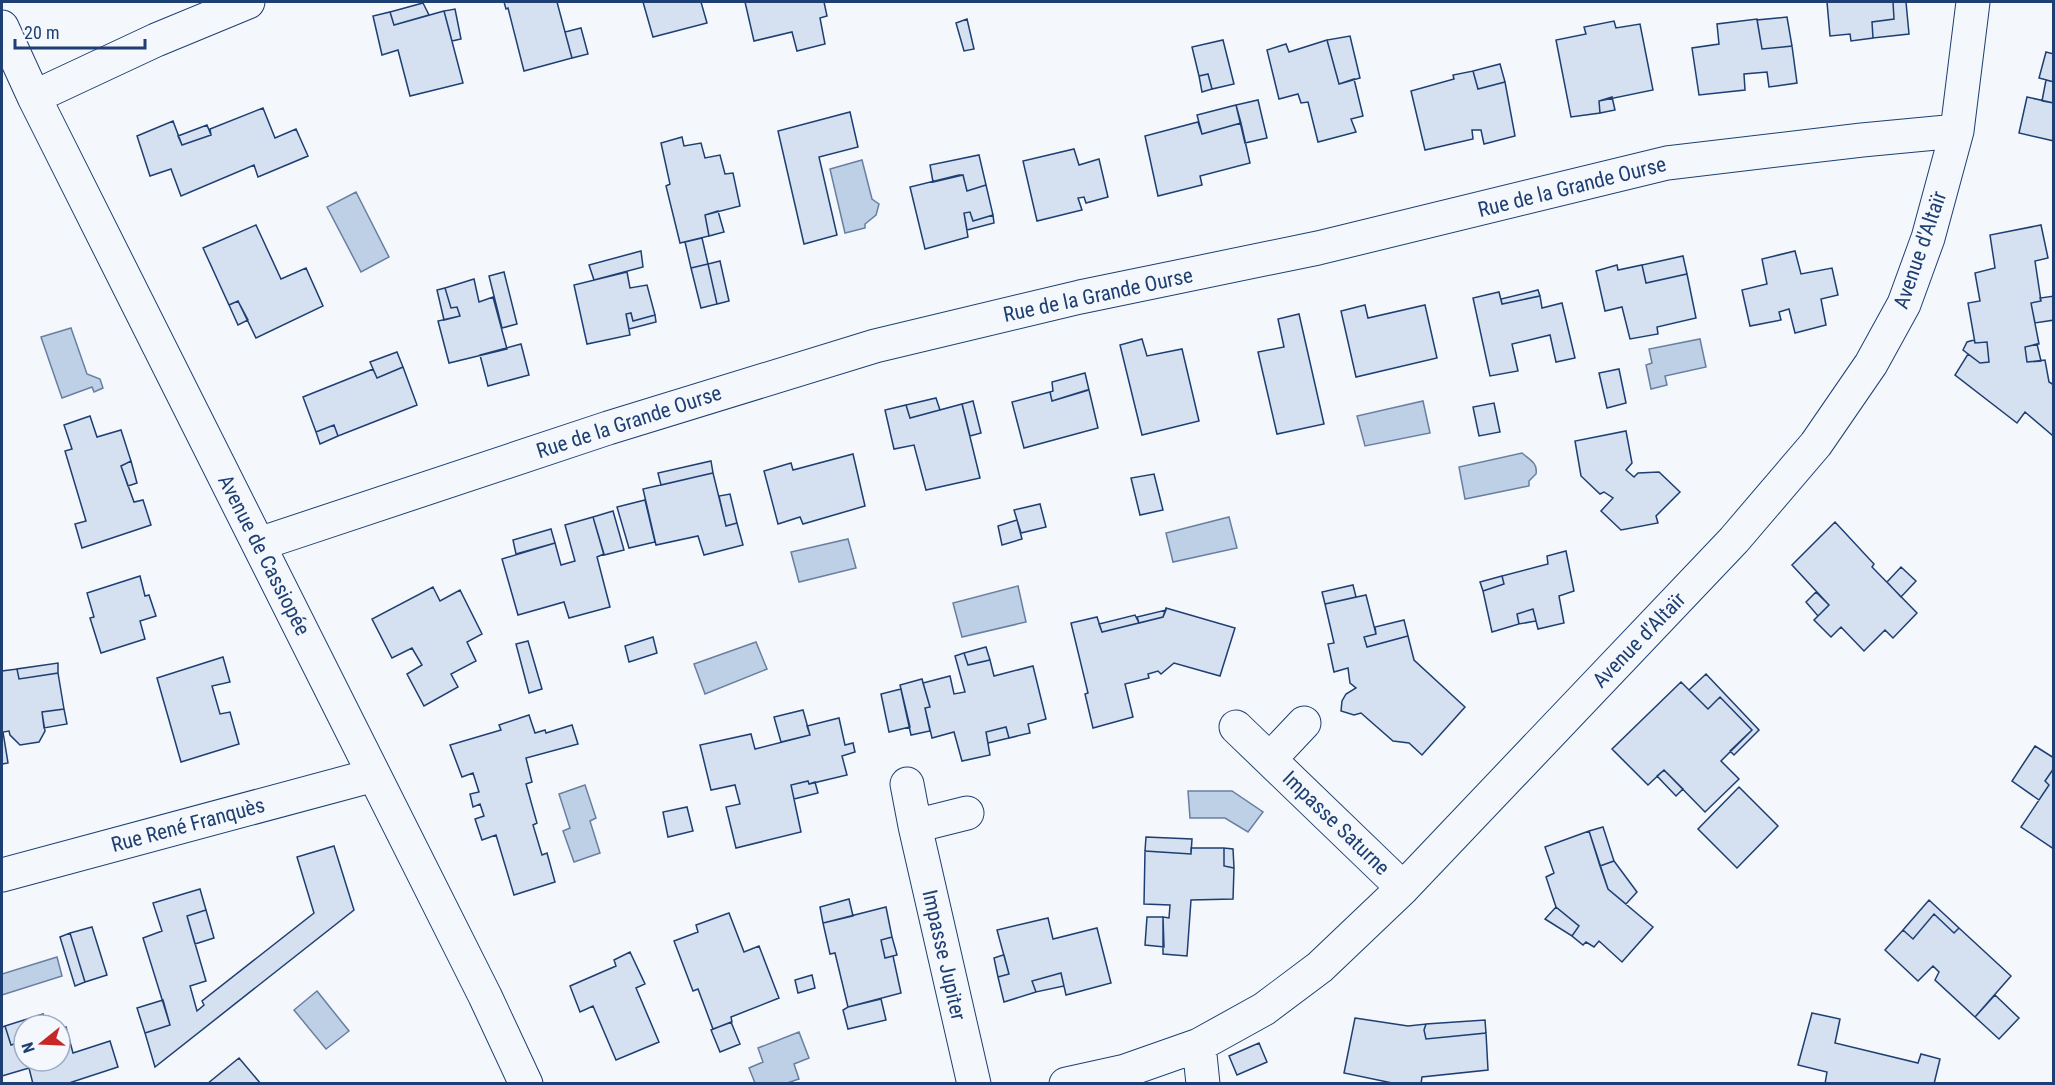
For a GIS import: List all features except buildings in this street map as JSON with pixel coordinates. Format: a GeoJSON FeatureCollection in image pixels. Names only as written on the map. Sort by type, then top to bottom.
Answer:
{"type":"FeatureCollection","features":[{"type":"Feature","properties":{"kind":"street"},"geometry":{"type":"LineString","coordinates":[[34,97],[156,40],[248,2]]}},
{"type":"Feature","properties":{"kind":"street","name":"Avenue d'Altaïr"},"geometry":{"type":"LineString","coordinates":[[1065,1083],[1125,1071],[1199,1045],[1264,1009],[1320,967],[1403,888],[1734,540],[1816,444],[1871,364],[1904,304],[1928,237],[1957,131],[1973,2]]}},
{"type":"Feature","properties":{"kind":"street","name":"Avenue de Cassiopée"},"geometry":{"type":"LineString","coordinates":[[2,27],[34,97],[485,996],[526,1083]]}},
{"type":"Feature","properties":{"kind":"street","name":"Rue de la Grande Ourse"},"geometry":{"type":"LineString","coordinates":[[259,544],[608,428],[875,346],[1080,297],[1318,249],[1667,163],[1957,131]]}},
{"type":"Feature","properties":{"kind":"street","name":"Impasse Saturne"},"geometry":{"type":"LineString","coordinates":[[1269,759],[1304,723]]}},
{"type":"Feature","properties":{"kind":"street","name":"Impasse Saturne"},"geometry":{"type":"LineString","coordinates":[[1236,727],[1403,888]]}},
{"type":"Feature","properties":{"kind":"street","name":"Rue René Franquès"},"geometry":{"type":"LineString","coordinates":[[2,875],[374,775]]}},
{"type":"Feature","properties":{"kind":"street","name":"Impasse Jupiter"},"geometry":{"type":"LineString","coordinates":[[907,784],[974,1083]]}},
{"type":"Feature","properties":{"kind":"street"},"geometry":{"type":"LineString","coordinates":[[915,826],[967,813]]}},
{"type":"Feature","properties":{"kind":"street"},"geometry":{"type":"LineString","coordinates":[[1199,1045],[1203,1083]]}},
{"type":"Feature","properties":{"kind":"water"},"geometry":{"type":"Polygon","coordinates":[[[862,160],[872,199],[879,204],[876,215],[865,224],[865,228],[845,233],[830,169],[862,160]]]}},
{"type":"Feature","properties":{"kind":"water"},"geometry":{"type":"Polygon","coordinates":[[[356,192],[389,257],[361,272],[327,207],[356,192]]]}},
{"type":"Feature","properties":{"kind":"water"},"geometry":{"type":"Polygon","coordinates":[[[71,328],[87,374],[100,379],[103,388],[94,392],[92,387],[62,398],[41,337],[71,328]]]}},
{"type":"Feature","properties":{"kind":"water"},"geometry":{"type":"Polygon","coordinates":[[[1700,339],[1706,367],[1665,376],[1667,385],[1651,389],[1646,365],[1652,363],[1649,349],[1700,339]]]}},
{"type":"Feature","properties":{"kind":"water"},"geometry":{"type":"Polygon","coordinates":[[[1423,401],[1430,433],[1365,446],[1357,416],[1423,401]]]}},
{"type":"Feature","properties":{"kind":"water"},"geometry":{"type":"Polygon","coordinates":[[[1522,453],[1536,467],[1536,474],[1529,481],[1529,486],[1465,499],[1459,467],[1522,453]]]}},
{"type":"Feature","properties":{"kind":"water"},"geometry":{"type":"Polygon","coordinates":[[[1229,517],[1237,548],[1173,562],[1166,533],[1229,517]]]}},
{"type":"Feature","properties":{"kind":"water"},"geometry":{"type":"Polygon","coordinates":[[[848,539],[856,568],[799,582],[791,552],[848,539]]]}},
{"type":"Feature","properties":{"kind":"water"},"geometry":{"type":"Polygon","coordinates":[[[1018,586],[1026,622],[962,637],[953,603],[1018,586]]]}},
{"type":"Feature","properties":{"kind":"water"},"geometry":{"type":"Polygon","coordinates":[[[756,642],[767,669],[705,694],[694,664],[756,642]]]}},
{"type":"Feature","properties":{"kind":"water"},"geometry":{"type":"Polygon","coordinates":[[[585,785],[596,818],[590,821],[600,853],[574,862],[563,831],[570,828],[559,794],[585,785]]]}},
{"type":"Feature","properties":{"kind":"water"},"geometry":{"type":"Polygon","coordinates":[[[1188,791],[1232,791],[1263,812],[1248,832],[1225,818],[1190,818],[1188,791]]]}},
{"type":"Feature","properties":{"kind":"water"},"geometry":{"type":"Polygon","coordinates":[[[57,957],[62,976],[2,995],[2,974],[57,957]]]}},
{"type":"Feature","properties":{"kind":"water"},"geometry":{"type":"Polygon","coordinates":[[[317,991],[349,1031],[326,1049],[294,1010],[317,991]]]}},
{"type":"Feature","properties":{"kind":"water"},"geometry":{"type":"Polygon","coordinates":[[[799,1032],[809,1058],[794,1064],[799,1079],[787,1083],[755,1083],[749,1068],[763,1062],[758,1048],[799,1032]]]}}]}
